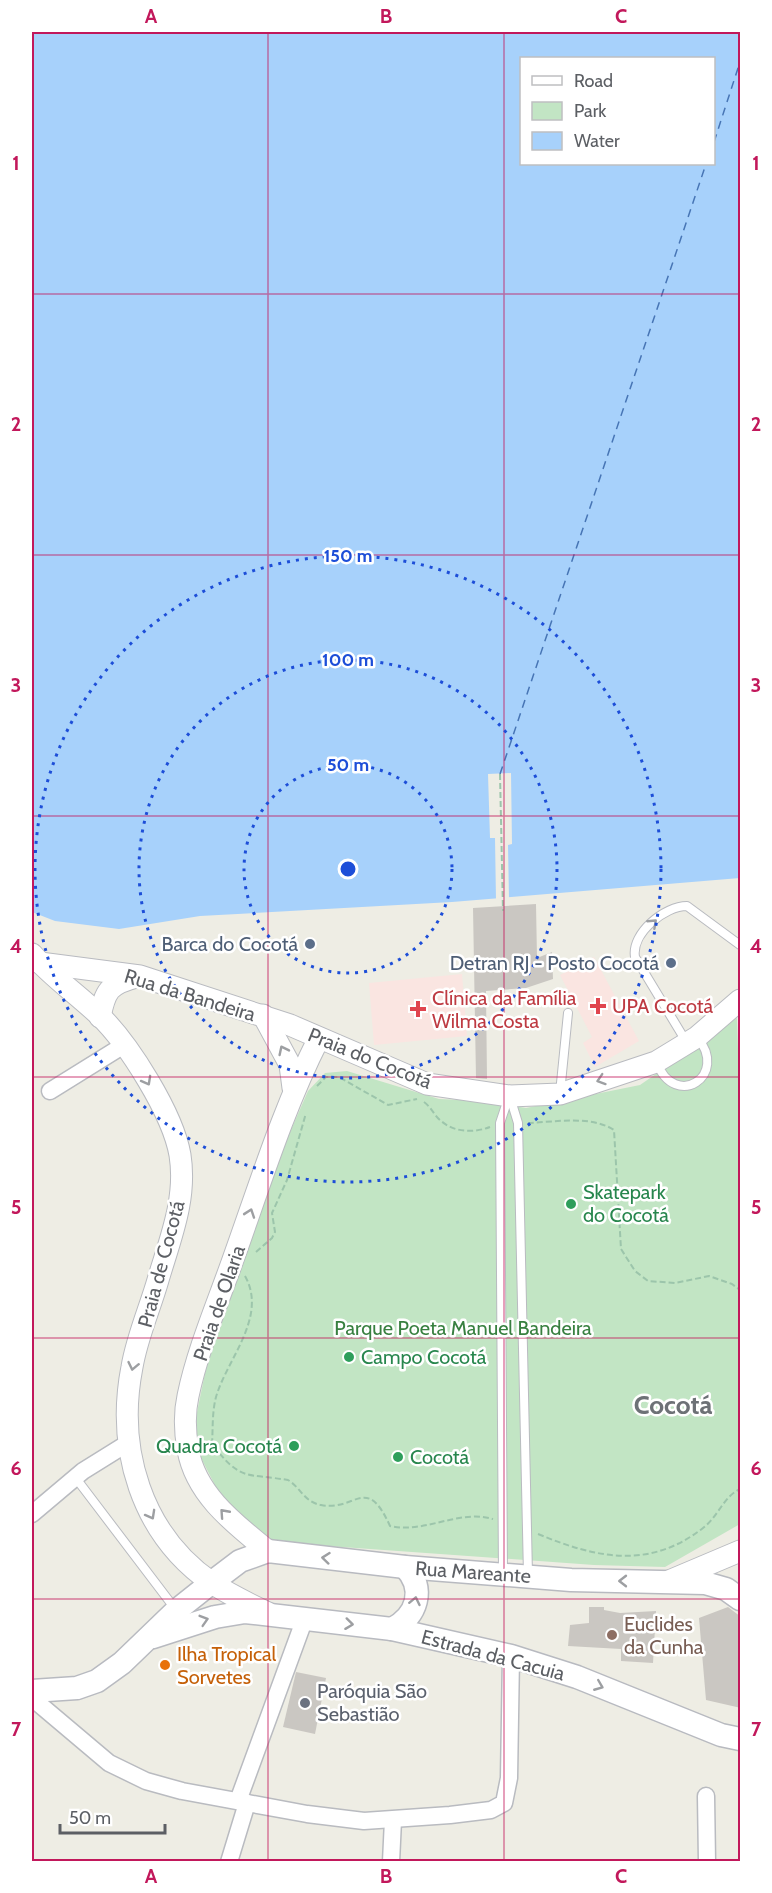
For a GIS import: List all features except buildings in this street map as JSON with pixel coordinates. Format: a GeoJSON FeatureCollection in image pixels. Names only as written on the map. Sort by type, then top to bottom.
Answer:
{"type":"FeatureCollection","features":[{"type":"Feature","properties":{"kind":"main road","name":"Rua Mareante"},"geometry":{"type":"LineString","coordinates":[[32,1691],[78,1689],[97,1681],[211,1582],[240,1561],[268,1551],[405,1567],[604,1581],[669,1581],[715,1585],[741,1599]]}},
{"type":"Feature","properties":{"kind":"main road"},"geometry":{"type":"LineString","coordinates":[[392,1629],[402,1624],[415,1607],[416,1585],[405,1567]]}},
{"type":"Feature","properties":{"kind":"main road","name":"Estrada da Cacuia"},"geometry":{"type":"LineString","coordinates":[[149,1638],[230,1614],[270,1614],[392,1629],[511,1656],[577,1677],[722,1736],[741,1739]]}},
{"type":"Feature","properties":{"kind":"street","name":"Rua da Bandeira"},"geometry":{"type":"LineString","coordinates":[[36,959],[64,974],[140,976],[263,1015],[303,1090]]}},
{"type":"Feature","properties":{"kind":"street","name":"Praia de Cocotá"},"geometry":{"type":"LineString","coordinates":[[64,974],[124,1045],[171,1126],[180,1155],[182,1186],[179,1213],[132,1365],[126,1414],[129,1452],[149,1513],[170,1545],[211,1582],[270,1614]]}},
{"type":"Feature","properties":{"kind":"street"},"geometry":{"type":"LineString","coordinates":[[100,1017],[104,996],[111,987],[121,981],[140,976]]}},
{"type":"Feature","properties":{"kind":"street","name":"Praia do Cocotá"},"geometry":{"type":"LineString","coordinates":[[263,1015],[427,1084],[510,1096],[560,1094],[656,1062],[692,1040],[741,1000]]}},
{"type":"Feature","properties":{"kind":"street","name":"Praia de Olaria"},"geometry":{"type":"LineString","coordinates":[[268,1551],[225,1517],[202,1486],[188,1452],[185,1419],[188,1396],[203,1345],[303,1090],[319,1038]]}},
{"type":"Feature","properties":{"kind":"street"},"geometry":{"type":"LineString","coordinates":[[50,1091],[124,1045]]}},
{"type":"Feature","properties":{"kind":"street"},"geometry":{"type":"LineString","coordinates":[[32,1514],[75,1477],[129,1452]]}},
{"type":"Feature","properties":{"kind":"street"},"geometry":{"type":"LineString","coordinates":[[669,1581],[741,1551]]}},
{"type":"Feature","properties":{"kind":"street"},"geometry":{"type":"LineString","coordinates":[[229,1862],[242,1802],[304,1618]]}},
{"type":"Feature","properties":{"kind":"street"},"geometry":{"type":"LineString","coordinates":[[32,1698],[94,1751],[127,1774],[182,1791],[242,1802],[338,1818],[393,1820],[491,1809],[504,1803],[509,1778],[511,1656]]}},
{"type":"Feature","properties":{"kind":"street"},"geometry":{"type":"LineString","coordinates":[[706,1796],[707,1862]]}},
{"type":"Feature","properties":{"kind":"street"},"geometry":{"type":"LineString","coordinates":[[391,1862],[393,1820]]}},
{"type":"Feature","properties":{"kind":"lane"},"geometry":{"type":"LineString","coordinates":[[656,1062],[662,1076],[674,1085],[690,1086],[702,1078],[709,1064],[707,1049],[692,1040],[635,957],[633,948],[636,939],[667,910],[687,906],[741,945]]}},
{"type":"Feature","properties":{"kind":"lane"},"geometry":{"type":"LineString","coordinates":[[560,1094],[568,1013]]}},
{"type":"Feature","properties":{"kind":"lane"},"geometry":{"type":"LineString","coordinates":[[503,1574],[505,1522],[500,1123],[510,1096]]}},
{"type":"Feature","properties":{"kind":"lane"},"geometry":{"type":"LineString","coordinates":[[510,1096],[518,1123],[529,1530],[528,1575]]}},
{"type":"Feature","properties":{"kind":"lane"},"geometry":{"type":"LineString","coordinates":[[75,1477],[177,1610]]}},
{"type":"Feature","properties":{"kind":"path"},"geometry":{"type":"LineString","coordinates":[[500,774],[503,911]]}},
{"type":"Feature","properties":{"kind":"path"},"geometry":{"type":"LineString","coordinates":[[303,1090],[326,1077],[339,1077],[388,1105],[419,1099],[433,1109],[439,1120],[457,1130],[477,1132],[500,1123]]}},
{"type":"Feature","properties":{"kind":"path"},"geometry":{"type":"LineString","coordinates":[[250,1256],[272,1238],[275,1232],[272,1213],[286,1180],[307,1108]]}},
{"type":"Feature","properties":{"kind":"path"},"geometry":{"type":"LineString","coordinates":[[518,1123],[592,1122],[604,1124],[614,1130],[621,1249],[635,1271],[648,1281],[675,1283],[709,1276],[732,1284],[741,1290]]}},
{"type":"Feature","properties":{"kind":"path"},"geometry":{"type":"LineString","coordinates":[[243,1273],[253,1299],[250,1317],[232,1365],[216,1396],[213,1412],[212,1444],[232,1467],[247,1476],[288,1480],[309,1501],[322,1505],[335,1505],[357,1497],[368,1497],[383,1511],[390,1526],[406,1530],[472,1516],[505,1522]]}},
{"type":"Feature","properties":{"kind":"path"},"geometry":{"type":"LineString","coordinates":[[529,1530],[598,1554],[637,1558],[672,1547],[687,1539],[716,1517],[725,1500],[741,1489]]}},
{"type":"Feature","properties":{"kind":"shaded area","name":"UPA Cocotá"},"geometry":{"type":"Polygon","coordinates":[[[594,957],[639,1041],[595,1067],[583,1043],[592,1037],[560,975],[594,957]]]}},
{"type":"Feature","properties":{"kind":"shaded area","name":"Clínica da Família Wilma Costa"},"geometry":{"type":"Polygon","coordinates":[[[462,974],[467,1036],[374,1045],[369,983],[462,974]]]}},
{"type":"Feature","properties":{"kind":"green space","name":"Parque Poeta Manuel Bandeira"},"geometry":{"type":"Polygon","coordinates":[[[737,1018],[740,1110],[740,1524],[665,1567],[594,1565],[328,1546],[268,1539],[223,1501],[198,1452],[196,1417],[210,1349],[287,1139],[308,1091],[325,1073],[347,1071],[439,1099],[483,1101],[526,1108],[640,1085],[737,1018]]]}},
{"type":"Feature","properties":{"kind":"water"},"geometry":{"type":"Polygon","coordinates":[[[32,32],[740,32],[740,878],[452,902],[200,916],[119,929],[55,921],[32,912],[32,32]]]}},
{"type":"Feature","properties":{"kind":"pier"},"geometry":{"type":"Polygon","coordinates":[[[511,773],[512,844],[508,845],[509,899],[496,901],[495,838],[490,838],[488,774],[511,773]]]}},
{"type":"Feature","properties":{"kind":"ferry route"},"geometry":{"type":"LineString","coordinates":[[715,139],[740,62]]}},
{"type":"Feature","properties":{"kind":"ferry route"},"geometry":{"type":"LineString","coordinates":[[500,774],[706,165]]}},
{"type":"Feature","properties":{"kind":"place","name":"Barca do Cocotá"},"geometry":{"type":"Point","coordinates":[310,944]}},
{"type":"Feature","properties":{"kind":"place","name":"Detran RJ - Posto Cocotá"},"geometry":{"type":"Point","coordinates":[671,963]}},
{"type":"Feature","properties":{"kind":"place","name":"UPA Cocotá"},"geometry":{"type":"Point","coordinates":[598,1006]}},
{"type":"Feature","properties":{"kind":"place","name":"Clínica da Família Wilma Costa"},"geometry":{"type":"Point","coordinates":[418,1009]}},
{"type":"Feature","properties":{"kind":"place","name":"Skatepark do Cocotá"},"geometry":{"type":"Point","coordinates":[571,1204]}},
{"type":"Feature","properties":{"kind":"place","name":"Campo Cocotá"},"geometry":{"type":"Point","coordinates":[349,1357]}},
{"type":"Feature","properties":{"kind":"place","name":"Quadra Cocotá"},"geometry":{"type":"Point","coordinates":[294,1446]}},
{"type":"Feature","properties":{"kind":"place","name":"Cocotá"},"geometry":{"type":"Point","coordinates":[398,1457]}},
{"type":"Feature","properties":{"kind":"place","name":"Euclides da Cunha"},"geometry":{"type":"Point","coordinates":[612,1635]}},
{"type":"Feature","properties":{"kind":"place","name":"Ilha Tropical Sorvetes"},"geometry":{"type":"Point","coordinates":[165,1665]}},
{"type":"Feature","properties":{"kind":"place","name":"Paróquia São Sebastião"},"geometry":{"type":"Point","coordinates":[305,1703]}},
{"type":"Feature","properties":{"kind":"district","name":"Cocotá"},"geometry":{"type":"Point","coordinates":[673,1405]}}]}
